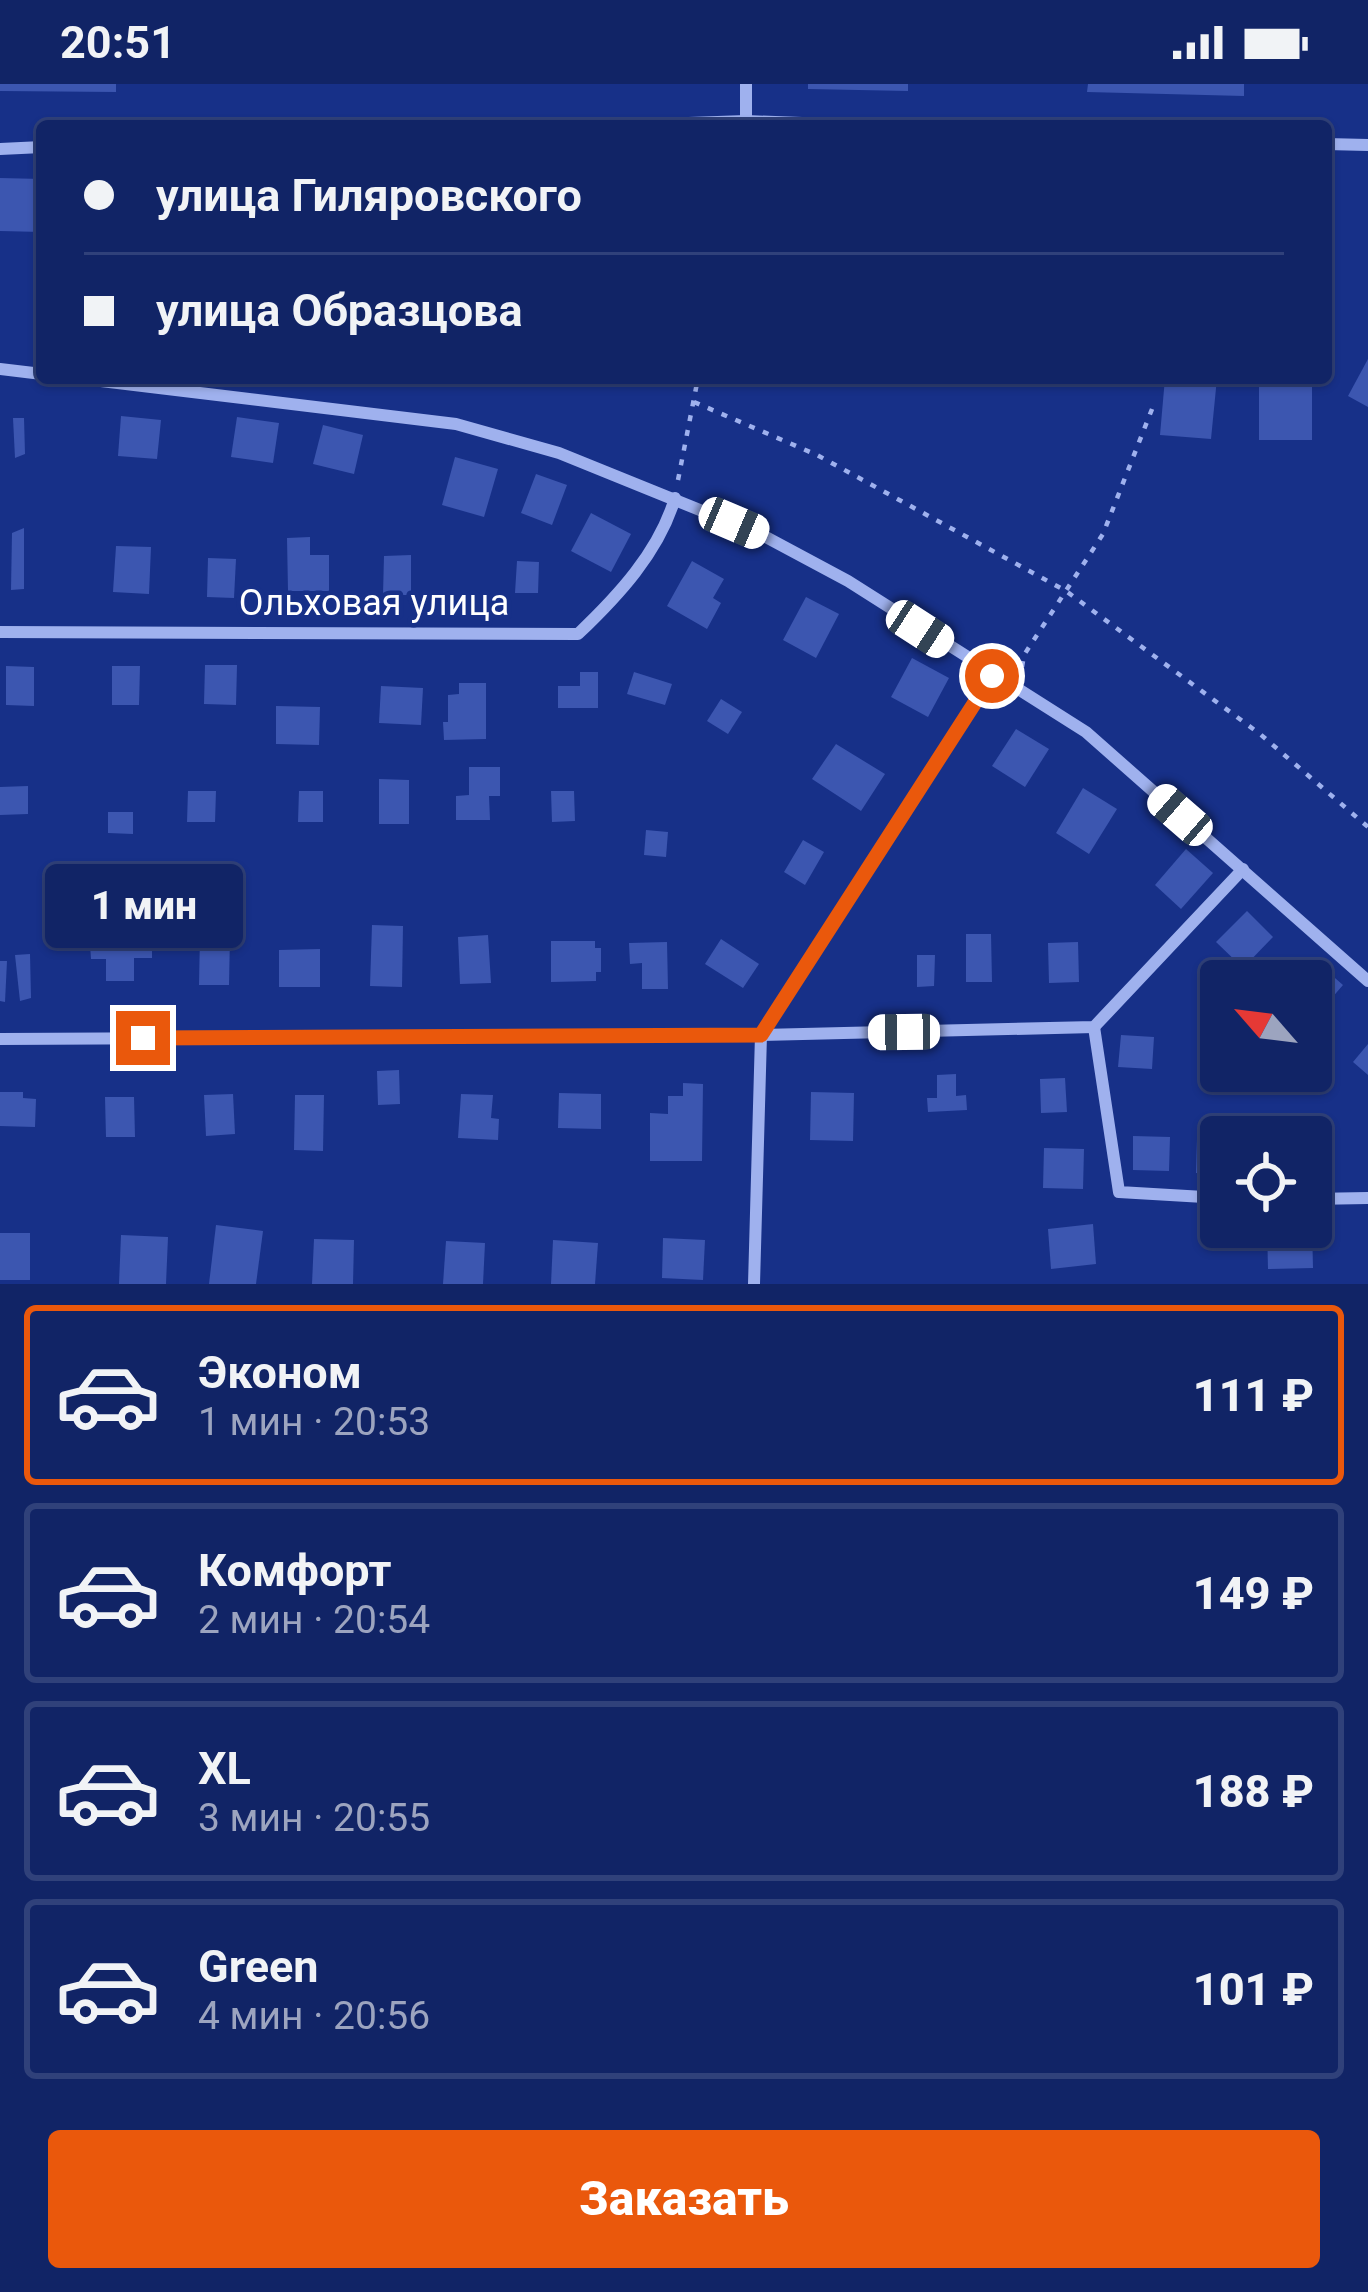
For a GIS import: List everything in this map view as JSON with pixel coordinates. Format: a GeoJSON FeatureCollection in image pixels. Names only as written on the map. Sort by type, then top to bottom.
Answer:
{"type":"FeatureCollection","features":[{"type":"Feature","properties":{"kind":"street"},"geometry":{"type":"LineString","coordinates":[[746,84],[746,120]]}},
{"type":"Feature","properties":{"kind":"street"},"geometry":{"type":"LineString","coordinates":[[1332,143],[1368,145]]}},
{"type":"Feature","properties":{"kind":"street"},"geometry":{"type":"LineString","coordinates":[[0,149],[36,147]]}},
{"type":"Feature","properties":{"kind":"street"},"geometry":{"type":"LineString","coordinates":[[0,369],[36,373]]}},
{"type":"Feature","properties":{"kind":"street"},"geometry":{"type":"LineString","coordinates":[[126,384],[456,424],[559,453],[764,536],[848,581],[1086,733],[1368,981]]}},
{"type":"Feature","properties":{"kind":"street","name":"Ольховая улица"},"geometry":{"type":"LineString","coordinates":[[0,632],[578,634],[639,566],[669,518],[675,498]]}},
{"type":"Feature","properties":{"kind":"street"},"geometry":{"type":"LineString","coordinates":[[754,1284],[761,1035],[992,676]]}},
{"type":"Feature","properties":{"kind":"street"},"geometry":{"type":"LineString","coordinates":[[0,1039],[761,1035],[1094,1027],[1243,869]]}},
{"type":"Feature","properties":{"kind":"street"},"geometry":{"type":"LineString","coordinates":[[1094,1027],[1119,1192],[1200,1197]]}},
{"type":"Feature","properties":{"kind":"street"},"geometry":{"type":"LineString","coordinates":[[1332,1199],[1368,1198]]}},
{"type":"Feature","properties":{"kind":"path"},"geometry":{"type":"LineString","coordinates":[[675,498],[697,384]]}},
{"type":"Feature","properties":{"kind":"path"},"geometry":{"type":"LineString","coordinates":[[694,402],[818,455],[1066,591],[1261,734],[1368,827]]}},
{"type":"Feature","properties":{"kind":"path"},"geometry":{"type":"LineString","coordinates":[[1019,691],[1024,655],[1103,534],[1154,404]]}},
{"type":"Feature","properties":{"kind":"building"},"geometry":{"type":"Polygon","coordinates":[[[0,84],[116,84],[116,92],[0,91],[0,84]]]}},
{"type":"Feature","properties":{"kind":"building"},"geometry":{"type":"Polygon","coordinates":[[[808,84],[908,84],[908,91],[808,89],[808,84]]]}},
{"type":"Feature","properties":{"kind":"building"},"geometry":{"type":"Polygon","coordinates":[[[1088,84],[1244,84],[1244,96],[1087,92],[1088,84]]]}},
{"type":"Feature","properties":{"kind":"building"},"geometry":{"type":"Polygon","coordinates":[[[0,178],[36,179],[36,232],[0,231],[0,178]]]}},
{"type":"Feature","properties":{"kind":"building"},"geometry":{"type":"Polygon","coordinates":[[[1368,359],[1368,407],[1348,396],[1368,359]]]}},
{"type":"Feature","properties":{"kind":"building"},"geometry":{"type":"Polygon","coordinates":[[[1164,384],[1216,384],[1211,439],[1160,435],[1164,384]]]}},
{"type":"Feature","properties":{"kind":"building"},"geometry":{"type":"Polygon","coordinates":[[[1259,384],[1312,384],[1312,440],[1259,440],[1259,384]]]}},
{"type":"Feature","properties":{"kind":"building"},"geometry":{"type":"Polygon","coordinates":[[[121,416],[161,420],[157,459],[118,456],[121,416]]]}},
{"type":"Feature","properties":{"kind":"building"},"geometry":{"type":"Polygon","coordinates":[[[237,417],[279,423],[273,463],[231,457],[237,417]]]}},
{"type":"Feature","properties":{"kind":"building"},"geometry":{"type":"Polygon","coordinates":[[[13,418],[24,418],[25,454],[15,458],[13,418]]]}},
{"type":"Feature","properties":{"kind":"building"},"geometry":{"type":"Polygon","coordinates":[[[323,425],[363,435],[354,474],[313,464],[323,425]]]}},
{"type":"Feature","properties":{"kind":"building"},"geometry":{"type":"Polygon","coordinates":[[[455,457],[498,469],[484,517],[442,505],[455,457]]]}},
{"type":"Feature","properties":{"kind":"building"},"geometry":{"type":"Polygon","coordinates":[[[536,474],[567,485],[552,525],[521,513],[536,474]]]}},
{"type":"Feature","properties":{"kind":"building"},"geometry":{"type":"Polygon","coordinates":[[[591,513],[631,534],[611,572],[571,551],[591,513]]]}},
{"type":"Feature","properties":{"kind":"building"},"geometry":{"type":"Polygon","coordinates":[[[24,528],[24,589],[11,590],[12,533],[24,528]]]}},
{"type":"Feature","properties":{"kind":"building"},"geometry":{"type":"Polygon","coordinates":[[[310,537],[310,555],[329,555],[329,591],[288,591],[287,538],[310,537]]]}},
{"type":"Feature","properties":{"kind":"building"},"geometry":{"type":"Polygon","coordinates":[[[116,546],[151,547],[149,594],[113,592],[116,546]]]}},
{"type":"Feature","properties":{"kind":"building"},"geometry":{"type":"Polygon","coordinates":[[[411,555],[411,595],[383,595],[384,556],[411,555]]]}},
{"type":"Feature","properties":{"kind":"building"},"geometry":{"type":"Polygon","coordinates":[[[208,558],[236,559],[234,598],[207,597],[208,558]]]}},
{"type":"Feature","properties":{"kind":"building"},"geometry":{"type":"Polygon","coordinates":[[[517,561],[539,562],[538,593],[515,593],[517,561]]]}},
{"type":"Feature","properties":{"kind":"building"},"geometry":{"type":"Polygon","coordinates":[[[692,561],[724,579],[713,598],[721,603],[707,629],[667,606],[692,561]]]}},
{"type":"Feature","properties":{"kind":"building"},"geometry":{"type":"Polygon","coordinates":[[[806,597],[839,614],[816,658],[783,640],[806,597]]]}},
{"type":"Feature","properties":{"kind":"building"},"geometry":{"type":"Polygon","coordinates":[[[912,658],[949,678],[928,717],[891,697],[912,658]]]}},
{"type":"Feature","properties":{"kind":"building"},"geometry":{"type":"Polygon","coordinates":[[[205,665],[237,665],[236,705],[204,704],[205,665]]]}},
{"type":"Feature","properties":{"kind":"building"},"geometry":{"type":"Polygon","coordinates":[[[6,666],[34,667],[34,706],[6,705],[6,666]]]}},
{"type":"Feature","properties":{"kind":"building"},"geometry":{"type":"Polygon","coordinates":[[[112,666],[140,666],[139,705],[112,705],[112,666]]]}},
{"type":"Feature","properties":{"kind":"building"},"geometry":{"type":"Polygon","coordinates":[[[580,672],[598,672],[598,708],[558,708],[558,686],[580,686],[580,672]]]}},
{"type":"Feature","properties":{"kind":"building"},"geometry":{"type":"Polygon","coordinates":[[[634,672],[672,684],[665,705],[627,694],[634,672]]]}},
{"type":"Feature","properties":{"kind":"building"},"geometry":{"type":"Polygon","coordinates":[[[459,683],[486,683],[486,739],[444,740],[448,695],[459,694],[459,683]]]}},
{"type":"Feature","properties":{"kind":"building"},"geometry":{"type":"Polygon","coordinates":[[[381,686],[423,688],[421,725],[379,723],[381,686]]]}},
{"type":"Feature","properties":{"kind":"building"},"geometry":{"type":"Polygon","coordinates":[[[721,699],[742,712],[728,734],[707,721],[721,699]]]}},
{"type":"Feature","properties":{"kind":"building"},"geometry":{"type":"Polygon","coordinates":[[[276,706],[320,707],[319,745],[276,744],[276,706]]]}},
{"type":"Feature","properties":{"kind":"building"},"geometry":{"type":"Polygon","coordinates":[[[1016,729],[1049,749],[1025,787],[992,766],[1016,729]]]}},
{"type":"Feature","properties":{"kind":"building"},"geometry":{"type":"Polygon","coordinates":[[[836,744],[885,774],[861,811],[812,779],[836,744]]]}},
{"type":"Feature","properties":{"kind":"building"},"geometry":{"type":"Polygon","coordinates":[[[469,767],[500,767],[500,796],[489,796],[490,820],[456,820],[456,796],[469,795],[469,767]]]}},
{"type":"Feature","properties":{"kind":"building"},"geometry":{"type":"Polygon","coordinates":[[[379,779],[409,780],[409,824],[379,824],[379,779]]]}},
{"type":"Feature","properties":{"kind":"building"},"geometry":{"type":"Polygon","coordinates":[[[28,786],[28,814],[0,815],[0,787],[28,786]]]}},
{"type":"Feature","properties":{"kind":"building"},"geometry":{"type":"Polygon","coordinates":[[[1083,788],[1117,809],[1089,854],[1056,833],[1083,788]]]}},
{"type":"Feature","properties":{"kind":"building"},"geometry":{"type":"Polygon","coordinates":[[[188,791],[216,791],[215,822],[187,822],[188,791]]]}},
{"type":"Feature","properties":{"kind":"building"},"geometry":{"type":"Polygon","coordinates":[[[299,791],[323,791],[323,822],[298,822],[299,791]]]}},
{"type":"Feature","properties":{"kind":"building"},"geometry":{"type":"Polygon","coordinates":[[[551,791],[574,791],[575,821],[552,822],[551,791]]]}},
{"type":"Feature","properties":{"kind":"building"},"geometry":{"type":"Polygon","coordinates":[[[108,812],[133,812],[133,834],[108,833],[108,812]]]}},
{"type":"Feature","properties":{"kind":"building"},"geometry":{"type":"Polygon","coordinates":[[[646,830],[668,832],[666,857],[644,855],[646,830]]]}},
{"type":"Feature","properties":{"kind":"building"},"geometry":{"type":"Polygon","coordinates":[[[803,840],[824,852],[805,885],[784,872],[803,840]]]}},
{"type":"Feature","properties":{"kind":"building"},"geometry":{"type":"Polygon","coordinates":[[[1186,849],[1213,873],[1181,909],[1155,885],[1186,849]]]}},
{"type":"Feature","properties":{"kind":"building"},"geometry":{"type":"Polygon","coordinates":[[[1247,911],[1273,937],[1251,960],[1235,960],[1216,942],[1247,911]]]}},
{"type":"Feature","properties":{"kind":"building"},"geometry":{"type":"Polygon","coordinates":[[[372,925],[403,926],[402,987],[370,986],[372,925]]]}},
{"type":"Feature","properties":{"kind":"building"},"geometry":{"type":"Polygon","coordinates":[[[966,934],[991,934],[992,982],[966,982],[966,934]]]}},
{"type":"Feature","properties":{"kind":"building"},"geometry":{"type":"Polygon","coordinates":[[[200,935],[230,935],[229,985],[199,985],[200,935]]]}},
{"type":"Feature","properties":{"kind":"building"},"geometry":{"type":"Polygon","coordinates":[[[488,935],[491,983],[460,984],[458,937],[488,935]]]}},
{"type":"Feature","properties":{"kind":"building"},"geometry":{"type":"Polygon","coordinates":[[[721,939],[759,964],[743,988],[705,964],[721,939]]]}},
{"type":"Feature","properties":{"kind":"building"},"geometry":{"type":"Polygon","coordinates":[[[551,941],[595,941],[595,948],[601,948],[596,981],[551,982],[551,941]]]}},
{"type":"Feature","properties":{"kind":"building"},"geometry":{"type":"Polygon","coordinates":[[[667,942],[668,989],[642,989],[642,963],[630,964],[629,943],[667,942]]]}},
{"type":"Feature","properties":{"kind":"building"},"geometry":{"type":"Polygon","coordinates":[[[1078,942],[1079,982],[1049,983],[1048,943],[1078,942]]]}},
{"type":"Feature","properties":{"kind":"building"},"geometry":{"type":"Polygon","coordinates":[[[90,944],[152,944],[152,958],[134,958],[134,981],[106,981],[106,959],[91,959],[90,944]]]}},
{"type":"Feature","properties":{"kind":"building"},"geometry":{"type":"Polygon","coordinates":[[[320,949],[320,987],[279,987],[279,950],[320,949]]]}},
{"type":"Feature","properties":{"kind":"building"},"geometry":{"type":"Polygon","coordinates":[[[30,954],[31,998],[20,1001],[15,955],[30,954]]]}},
{"type":"Feature","properties":{"kind":"building"},"geometry":{"type":"Polygon","coordinates":[[[917,955],[935,955],[934,986],[917,987],[917,955]]]}},
{"type":"Feature","properties":{"kind":"building"},"geometry":{"type":"Polygon","coordinates":[[[0,961],[7,961],[5,1002],[0,1001],[0,961]]]}},
{"type":"Feature","properties":{"kind":"building"},"geometry":{"type":"Polygon","coordinates":[[[1332,975],[1343,985],[1332,998],[1332,975]]]}},
{"type":"Feature","properties":{"kind":"building"},"geometry":{"type":"Polygon","coordinates":[[[1121,1035],[1154,1037],[1152,1069],[1118,1067],[1121,1035]]]}},
{"type":"Feature","properties":{"kind":"building"},"geometry":{"type":"Polygon","coordinates":[[[1368,1044],[1368,1075],[1353,1062],[1368,1044]]]}},
{"type":"Feature","properties":{"kind":"building"},"geometry":{"type":"Polygon","coordinates":[[[399,1070],[400,1104],[378,1105],[377,1071],[399,1070]]]}},
{"type":"Feature","properties":{"kind":"building"},"geometry":{"type":"Polygon","coordinates":[[[956,1074],[956,1096],[966,1095],[967,1110],[928,1112],[927,1098],[937,1098],[937,1075],[956,1074]]]}},
{"type":"Feature","properties":{"kind":"building"},"geometry":{"type":"Polygon","coordinates":[[[1065,1078],[1067,1112],[1041,1113],[1040,1079],[1065,1078]]]}},
{"type":"Feature","properties":{"kind":"building"},"geometry":{"type":"Polygon","coordinates":[[[683,1083],[703,1084],[702,1161],[650,1161],[650,1113],[668,1114],[668,1096],[683,1096],[683,1083]]]}},
{"type":"Feature","properties":{"kind":"building"},"geometry":{"type":"Polygon","coordinates":[[[0,1092],[23,1092],[23,1098],[36,1099],[35,1127],[0,1126],[0,1092]]]}},
{"type":"Feature","properties":{"kind":"building"},"geometry":{"type":"Polygon","coordinates":[[[811,1092],[854,1093],[853,1141],[810,1140],[811,1092]]]}},
{"type":"Feature","properties":{"kind":"building"},"geometry":{"type":"Polygon","coordinates":[[[559,1093],[601,1094],[601,1129],[558,1128],[559,1093]]]}},
{"type":"Feature","properties":{"kind":"building"},"geometry":{"type":"Polygon","coordinates":[[[233,1094],[235,1134],[206,1136],[204,1095],[233,1094]]]}},
{"type":"Feature","properties":{"kind":"building"},"geometry":{"type":"Polygon","coordinates":[[[461,1094],[493,1095],[491,1118],[499,1119],[498,1140],[458,1138],[461,1094]]]}},
{"type":"Feature","properties":{"kind":"building"},"geometry":{"type":"Polygon","coordinates":[[[295,1095],[324,1095],[323,1151],[294,1150],[295,1095]]]}},
{"type":"Feature","properties":{"kind":"building"},"geometry":{"type":"Polygon","coordinates":[[[105,1097],[134,1097],[135,1137],[106,1137],[105,1097]]]}},
{"type":"Feature","properties":{"kind":"building"},"geometry":{"type":"Polygon","coordinates":[[[1133,1136],[1170,1137],[1169,1171],[1133,1170],[1133,1136]]]}},
{"type":"Feature","properties":{"kind":"building"},"geometry":{"type":"Polygon","coordinates":[[[1197,1139],[1200,1139],[1200,1173],[1196,1173],[1197,1139]]]}},
{"type":"Feature","properties":{"kind":"building"},"geometry":{"type":"Polygon","coordinates":[[[1044,1148],[1084,1149],[1083,1189],[1043,1188],[1044,1148]]]}},
{"type":"Feature","properties":{"kind":"building"},"geometry":{"type":"Polygon","coordinates":[[[1093,1224],[1096,1264],[1051,1269],[1048,1229],[1093,1224]]]}},
{"type":"Feature","properties":{"kind":"building"},"geometry":{"type":"Polygon","coordinates":[[[216,1225],[263,1231],[256,1284],[209,1284],[216,1225]]]}},
{"type":"Feature","properties":{"kind":"building"},"geometry":{"type":"Polygon","coordinates":[[[0,1233],[30,1233],[30,1280],[0,1280],[0,1233]]]}},
{"type":"Feature","properties":{"kind":"building"},"geometry":{"type":"Polygon","coordinates":[[[121,1235],[168,1237],[166,1284],[119,1284],[121,1235]]]}},
{"type":"Feature","properties":{"kind":"building"},"geometry":{"type":"Polygon","coordinates":[[[663,1238],[705,1240],[703,1280],[662,1278],[663,1238]]]}},
{"type":"Feature","properties":{"kind":"building"},"geometry":{"type":"Polygon","coordinates":[[[314,1239],[354,1240],[353,1284],[312,1284],[314,1239]]]}},
{"type":"Feature","properties":{"kind":"building"},"geometry":{"type":"Polygon","coordinates":[[[553,1240],[598,1243],[595,1284],[551,1284],[553,1240]]]}},
{"type":"Feature","properties":{"kind":"building"},"geometry":{"type":"Polygon","coordinates":[[[446,1241],[485,1243],[483,1284],[443,1284],[446,1241]]]}},
{"type":"Feature","properties":{"kind":"building"},"geometry":{"type":"Polygon","coordinates":[[[1268,1248],[1313,1248],[1313,1268],[1268,1269],[1268,1248]]]}},
{"type":"Feature","properties":{"kind":"route"},"geometry":{"type":"LineString","coordinates":[[143,1038],[761,1035],[992,676]]}}]}
